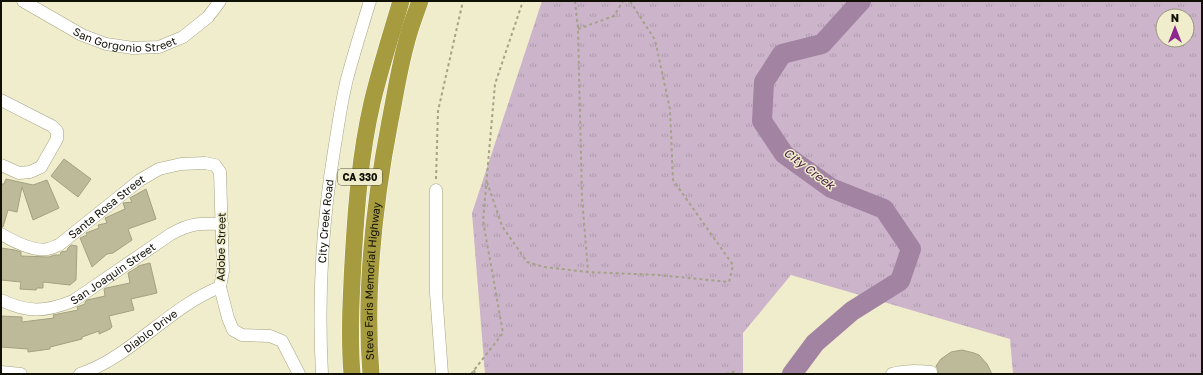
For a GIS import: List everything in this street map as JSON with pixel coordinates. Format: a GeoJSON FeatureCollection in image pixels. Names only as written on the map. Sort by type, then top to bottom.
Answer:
{"type":"FeatureCollection","features":[{"type":"Feature","properties":{"kind":"highway","name":"Steve Faris Memorial Highway"},"geometry":{"type":"LineString","coordinates":[[351,369],[350,323],[356,211],[365,139],[372,103],[400,1]]}},
{"type":"Feature","properties":{"kind":"highway","name":"Steve Faris Memorial Highway"},"geometry":{"type":"LineString","coordinates":[[371,374],[370,292],[373,230],[385,147],[406,44],[420,1]]}},
{"type":"Feature","properties":{"kind":"highway"},"geometry":{"type":"LineString","coordinates":[[370,292],[381,374]]}},
{"type":"Feature","properties":{"kind":"street","name":"San Gorgonio Street"},"geometry":{"type":"LineString","coordinates":[[23,1],[82,35],[106,44],[133,48],[159,46],[183,37],[208,17],[220,1]]}},
{"type":"Feature","properties":{"kind":"street","name":"City Creek Road"},"geometry":{"type":"LineString","coordinates":[[322,374],[321,271],[327,192],[338,122],[347,80],[370,1]]}},
{"type":"Feature","properties":{"kind":"street"},"geometry":{"type":"LineString","coordinates":[[1,100],[52,126],[57,131],[56,139],[41,167],[30,172],[19,173],[1,165]]}},
{"type":"Feature","properties":{"kind":"street","name":"Santa Rosa Street"},"geometry":{"type":"LineString","coordinates":[[1,234],[14,242],[30,248],[46,250],[59,245],[140,180],[159,168],[181,164],[205,163],[215,165]]}},
{"type":"Feature","properties":{"kind":"street","name":"Adobe Street"},"geometry":{"type":"LineString","coordinates":[[215,165],[220,172],[223,271],[220,287],[228,318],[233,330],[242,335],[270,336],[282,341],[299,374]]}},
{"type":"Feature","properties":{"kind":"street"},"geometry":{"type":"LineString","coordinates":[[436,190],[436,294],[442,374]]}},
{"type":"Feature","properties":{"kind":"street","name":"San Joaquin Street"},"geometry":{"type":"LineString","coordinates":[[1,300],[21,309],[36,310],[58,307],[73,302],[171,234],[185,227],[200,224],[222,224]]}},
{"type":"Feature","properties":{"kind":"street","name":"Diablo Drive"},"geometry":{"type":"LineString","coordinates":[[80,374],[89,371],[120,353],[186,305],[206,292],[220,287]]}},
{"type":"Feature","properties":{"kind":"street"},"geometry":{"type":"LineString","coordinates":[[1,372],[21,374]]}},
{"type":"Feature","properties":{"kind":"street"},"geometry":{"type":"LineString","coordinates":[[892,374],[898,372],[930,372]]}},
{"type":"Feature","properties":{"kind":"path"},"geometry":{"type":"LineString","coordinates":[[436,190],[438,111],[463,1]]}},
{"type":"Feature","properties":{"kind":"path"},"geometry":{"type":"LineString","coordinates":[[471,374],[503,333],[483,221],[495,84],[523,1]]}},
{"type":"Feature","properties":{"kind":"path"},"geometry":{"type":"LineString","coordinates":[[575,1],[578,29],[582,198],[588,272]]}},
{"type":"Feature","properties":{"kind":"path"},"geometry":{"type":"LineString","coordinates":[[578,29],[614,16],[623,1]]}},
{"type":"Feature","properties":{"kind":"path"},"geometry":{"type":"LineString","coordinates":[[487,182],[502,226],[527,262],[544,267],[588,272],[658,275],[729,282],[733,265],[673,180],[670,109],[655,40],[630,1]]}},
{"type":"Feature","properties":{"kind":"path"},"geometry":{"type":"LineString","coordinates":[[474,370],[475,374]]}},
{"type":"Feature","properties":{"kind":"path"},"geometry":{"type":"LineString","coordinates":[[726,374],[736,371]]}},
{"type":"Feature","properties":{"kind":"green space"},"geometry":{"type":"Polygon","coordinates":[[[542,1],[1202,1],[1202,374],[1013,374],[1010,339],[791,275],[743,333],[743,374],[485,374],[472,213],[542,1]]]}},
{"type":"Feature","properties":{"kind":"building"},"geometry":{"type":"Polygon","coordinates":[[[64,159],[91,179],[78,197],[51,176],[64,159]]]}},
{"type":"Feature","properties":{"kind":"building"},"geometry":{"type":"Polygon","coordinates":[[[6,179],[33,185],[47,180],[59,208],[33,220],[22,187],[17,212],[8,210],[3,227],[1,227],[1,184],[4,184],[6,179]]]}},
{"type":"Feature","properties":{"kind":"building"},"geometry":{"type":"Polygon","coordinates":[[[146,189],[156,219],[128,229],[132,240],[113,253],[107,254],[92,267],[80,238],[87,235],[86,233],[99,228],[98,225],[107,223],[105,218],[125,209],[123,203],[132,202],[130,198],[146,189]]]}},
{"type":"Feature","properties":{"kind":"building"},"geometry":{"type":"Polygon","coordinates":[[[71,245],[77,246],[76,280],[70,285],[43,282],[43,288],[37,288],[36,290],[20,289],[21,282],[1,280],[1,248],[21,252],[21,256],[49,257],[60,255],[61,252],[67,251],[71,245]]]}},
{"type":"Feature","properties":{"kind":"building"},"geometry":{"type":"Polygon","coordinates":[[[150,263],[157,293],[131,299],[134,310],[109,316],[112,327],[110,329],[99,334],[99,331],[82,337],[82,339],[50,347],[50,349],[28,352],[28,349],[1,347],[1,316],[22,317],[22,322],[54,318],[53,315],[78,310],[77,307],[85,304],[87,300],[105,296],[104,289],[130,283],[128,273],[138,266],[150,263]]]}},
{"type":"Feature","properties":{"kind":"building"},"geometry":{"type":"Polygon","coordinates":[[[962,350],[979,355],[987,364],[992,374],[938,374],[938,369],[936,366],[941,359],[951,352],[962,350]]]}},
{"type":"Feature","properties":{"kind":"waterway","name":"City Creek"},"geometry":{"type":"LineString","coordinates":[[792,374],[815,343],[852,311],[900,281],[911,249],[884,209],[831,188],[784,154],[762,121],[764,82],[782,54],[822,44],[861,1]]}}]}
